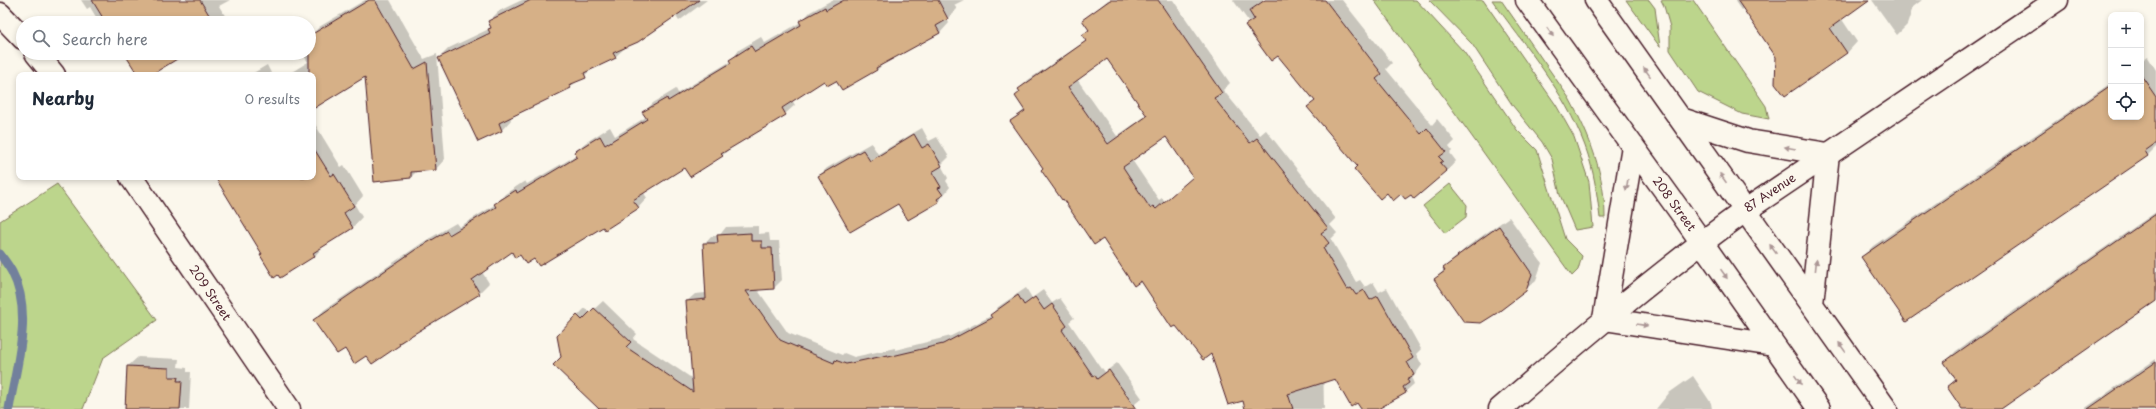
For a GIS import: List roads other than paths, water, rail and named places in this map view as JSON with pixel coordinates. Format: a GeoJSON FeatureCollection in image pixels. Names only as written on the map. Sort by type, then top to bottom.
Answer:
{"type":"FeatureCollection","features":[{"type":"Feature","properties":{"kind":"main road","name":"208 Street"},"geometry":{"type":"LineString","coordinates":[[1527,0],[1702,242],[1819,409]]}},
{"type":"Feature","properties":{"kind":"main road"},"geometry":{"type":"LineString","coordinates":[[1596,0],[1886,409]]}},
{"type":"Feature","properties":{"kind":"main road","name":"87 Avenue"},"geometry":{"type":"LineString","coordinates":[[1500,409],[1604,319],[1702,242],[1828,154],[2057,0]]}},
{"type":"Feature","properties":{"kind":"main road"},"geometry":{"type":"LineString","coordinates":[[0,14],[16,31]]}},
{"type":"Feature","properties":{"kind":"main road"},"geometry":{"type":"LineString","coordinates":[[42,60],[52,72]]}},
{"type":"Feature","properties":{"kind":"main road"},"geometry":{"type":"LineString","coordinates":[[1681,119],[1748,141],[1828,154],[1812,304]]}},
{"type":"Feature","properties":{"kind":"main road"},"geometry":{"type":"LineString","coordinates":[[1633,146],[1604,319],[1773,345]]}},
{"type":"Feature","properties":{"kind":"main road","name":"209 Street"},"geometry":{"type":"LineString","coordinates":[[133,180],[289,409]]}},
{"type":"Feature","properties":{"kind":"waterway"},"geometry":{"type":"LineString","coordinates":[[0,254],[12,272],[18,288],[22,305],[23,322],[19,358],[9,409]]}}]}
